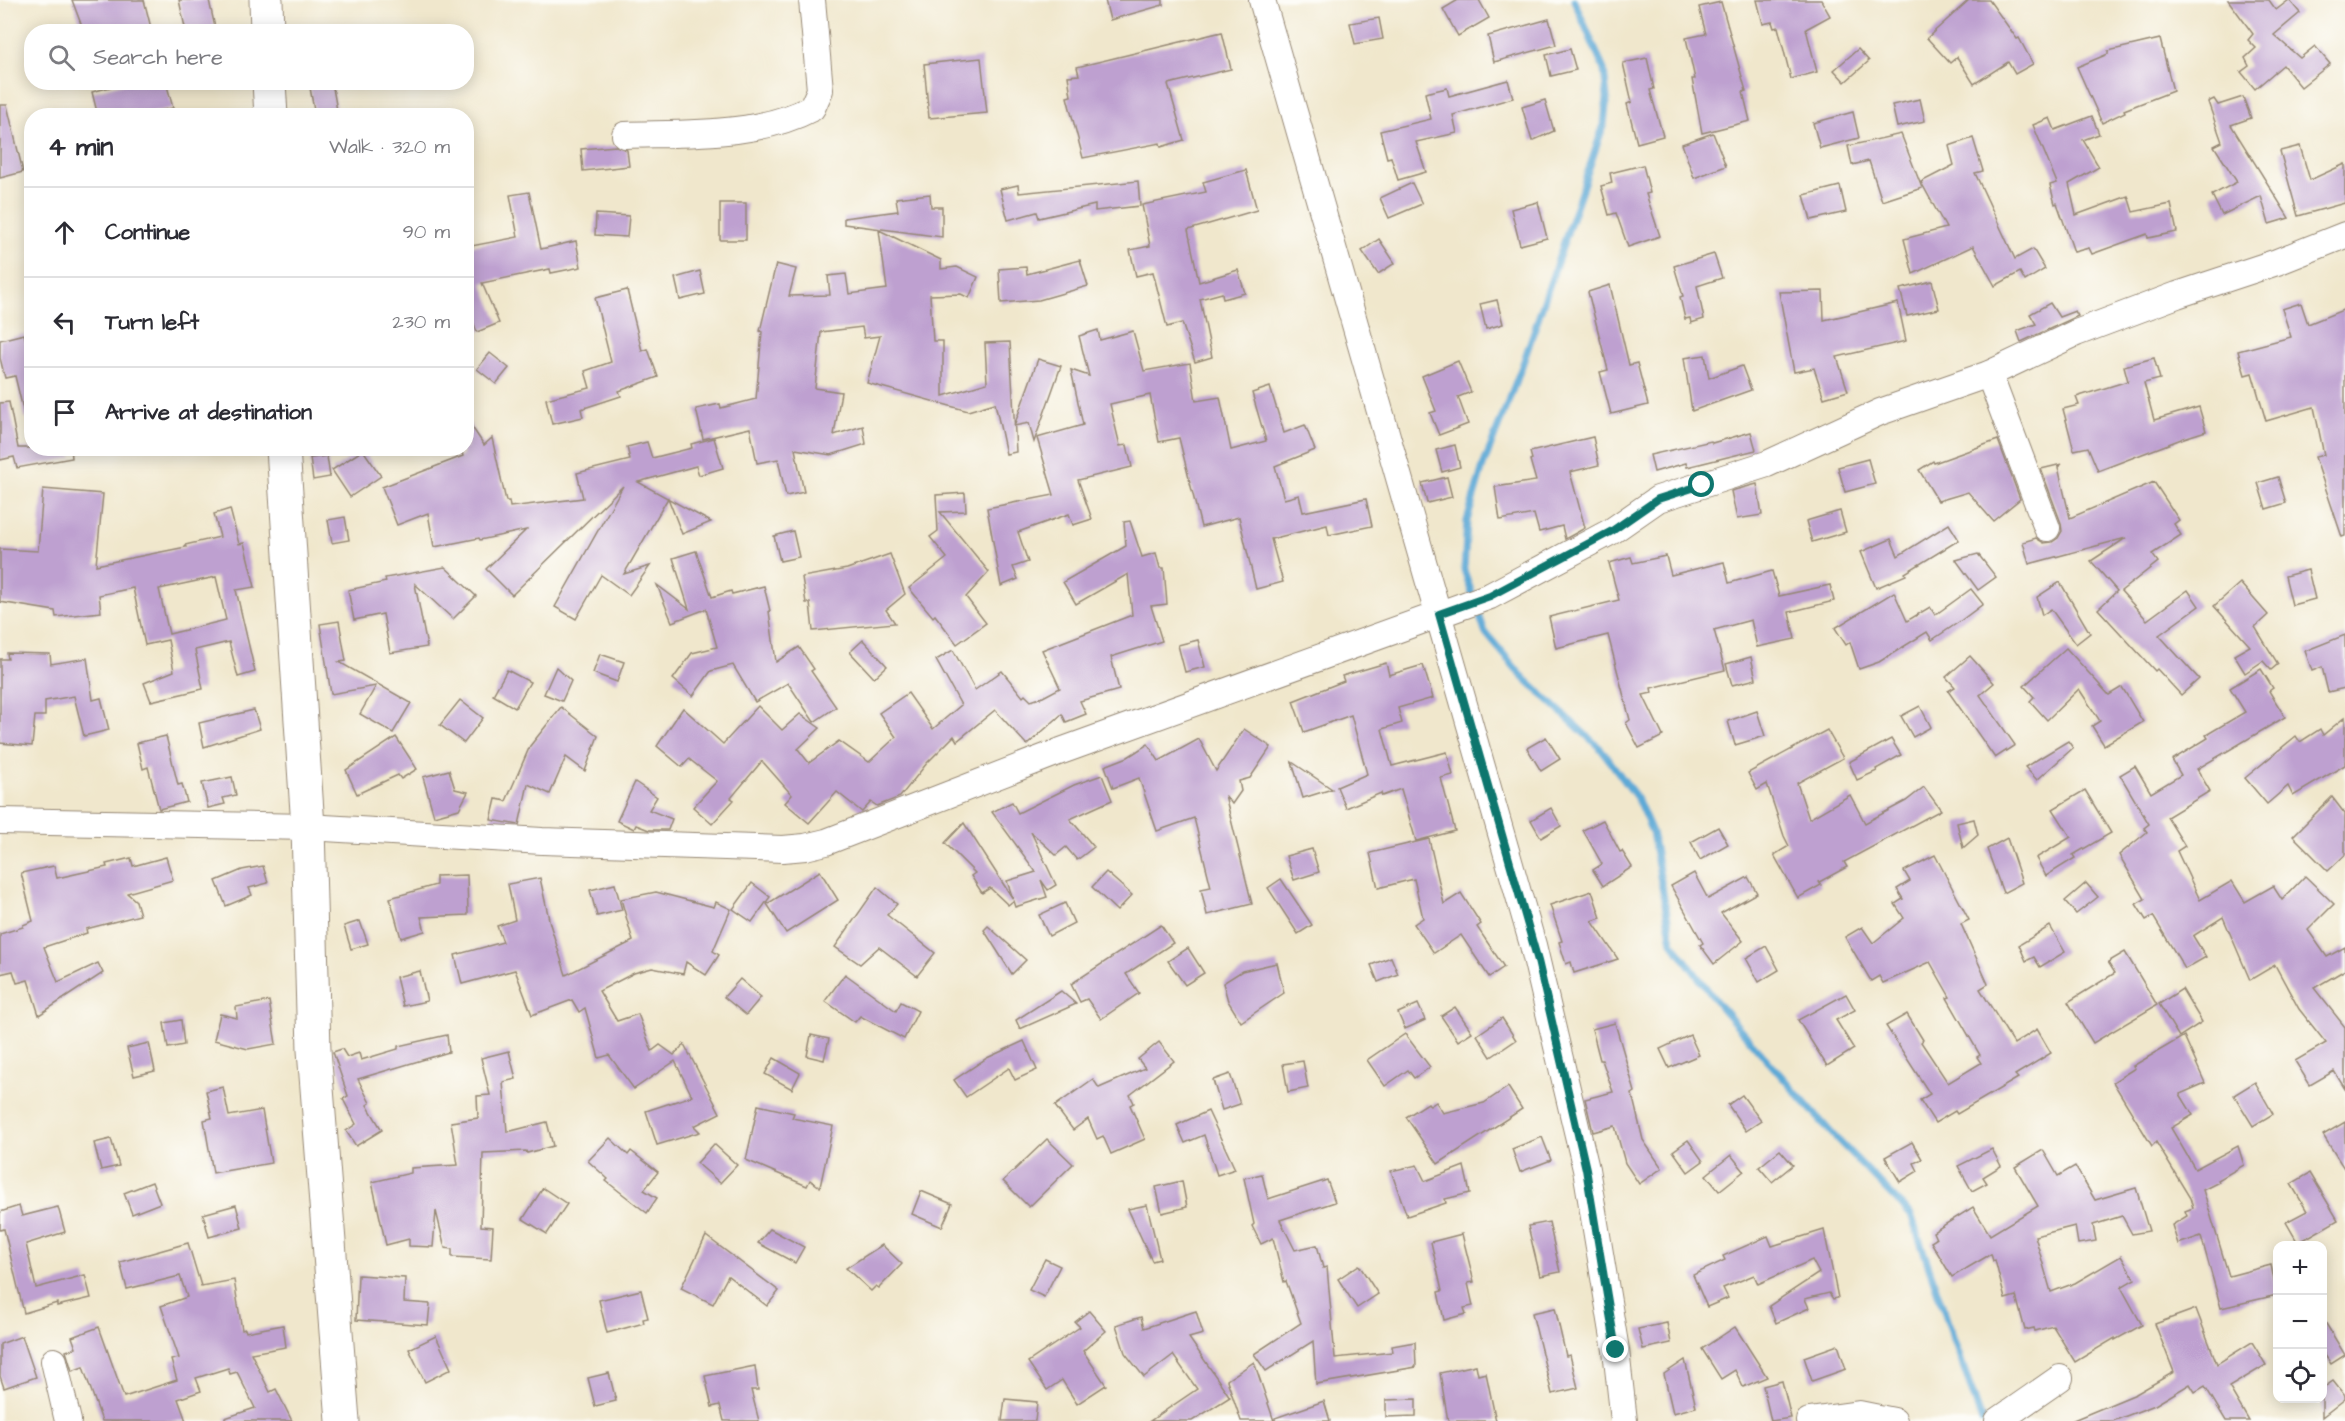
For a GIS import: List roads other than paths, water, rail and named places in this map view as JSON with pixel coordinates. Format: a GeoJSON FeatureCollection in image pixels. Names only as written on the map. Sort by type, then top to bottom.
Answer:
{"type":"FeatureCollection","features":[{"type":"Feature","properties":{"kind":"street"},"geometry":{"type":"LineString","coordinates":[[266,0],[267,24]]}},
{"type":"Feature","properties":{"kind":"street"},"geometry":{"type":"LineString","coordinates":[[625,135],[726,131],[792,119],[812,108],[820,90],[812,0]]}},
{"type":"Feature","properties":{"kind":"street"},"geometry":{"type":"LineString","coordinates":[[1262,0],[1446,612],[1533,945],[1586,1169],[1616,1350],[1624,1421]]}},
{"type":"Feature","properties":{"kind":"street"},"geometry":{"type":"LineString","coordinates":[[269,90],[271,108]]}},
{"type":"Feature","properties":{"kind":"street"},"geometry":{"type":"LineString","coordinates":[[0,821],[308,826],[542,841],[783,849],[826,842],[1061,751],[1490,596],[1612,531],[1658,499],[1767,464],[1880,412],[1989,374],[2088,329],[2177,295],[2277,262],[2345,235]]}},
{"type":"Feature","properties":{"kind":"street"},"geometry":{"type":"LineString","coordinates":[[1989,374],[2047,528]]}},
{"type":"Feature","properties":{"kind":"street"},"geometry":{"type":"LineString","coordinates":[[284,456],[308,826],[314,1050],[343,1421]]}},
{"type":"Feature","properties":{"kind":"street"},"geometry":{"type":"LineString","coordinates":[[54,1360],[68,1421]]}},
{"type":"Feature","properties":{"kind":"street"},"geometry":{"type":"LineString","coordinates":[[2000,1420],[2060,1378]]}},
{"type":"Feature","properties":{"kind":"street"},"geometry":{"type":"LineString","coordinates":[[1809,1421],[1859,1414],[1894,1421]]}},
{"type":"Feature","properties":{"kind":"waterway"},"geometry":{"type":"LineString","coordinates":[[1574,0],[1604,70],[1607,98],[1604,124],[1522,366],[1483,466],[1467,521],[1464,570],[1485,632],[1522,676],[1601,749],[1637,798],[1652,832],[1672,942],[1719,1005],[1834,1136],[1911,1215],[1982,1421]]}}]}
